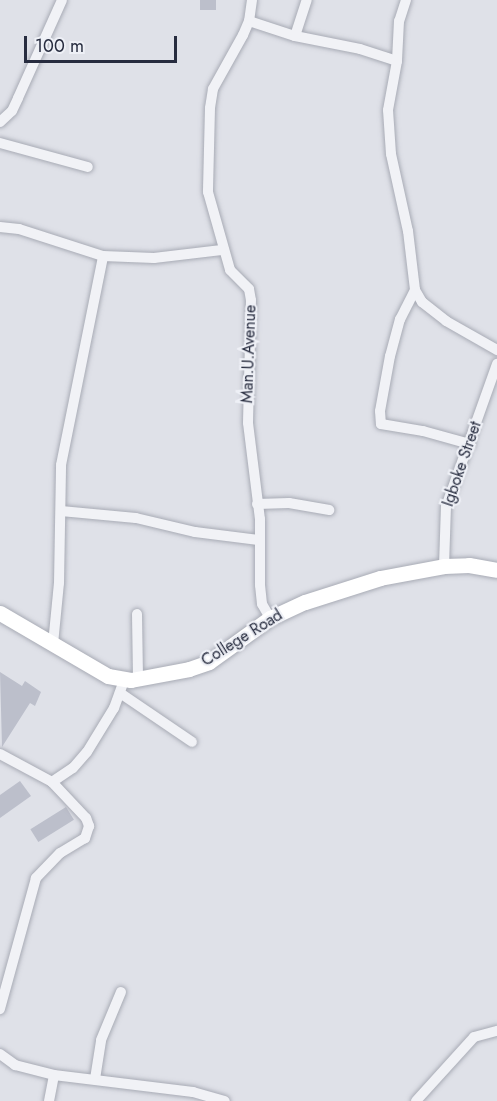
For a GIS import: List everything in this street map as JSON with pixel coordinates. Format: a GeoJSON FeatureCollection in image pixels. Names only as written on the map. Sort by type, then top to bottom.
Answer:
{"type":"FeatureCollection","features":[{"type":"Feature","properties":{"kind":"main road","name":"College Road"},"geometry":{"type":"LineString","coordinates":[[128,684],[209,662],[270,618],[305,602],[380,578],[422,568],[444,566],[470,565],[497,570]]}},
{"type":"Feature","properties":{"kind":"main road"},"geometry":{"type":"LineString","coordinates":[[0,613],[108,676],[128,684]]}},
{"type":"Feature","properties":{"kind":"street"},"geometry":{"type":"LineString","coordinates":[[0,122],[12,111],[62,0]]}},
{"type":"Feature","properties":{"kind":"street","name":"Man.U.Avenue"},"geometry":{"type":"LineString","coordinates":[[252,0],[249,21],[213,89],[210,108],[208,192],[222,250],[230,270],[249,289],[251,300],[248,423],[257,504],[262,604],[270,618]]}},
{"type":"Feature","properties":{"kind":"street"},"geometry":{"type":"LineString","coordinates":[[295,36],[307,0]]}},
{"type":"Feature","properties":{"kind":"street"},"geometry":{"type":"LineString","coordinates":[[406,0],[399,21],[397,61],[388,110],[391,154],[408,231],[415,290],[422,302],[446,321],[497,350]]}},
{"type":"Feature","properties":{"kind":"street"},"geometry":{"type":"LineString","coordinates":[[249,21],[295,36],[360,49],[397,61]]}},
{"type":"Feature","properties":{"kind":"street"},"geometry":{"type":"LineString","coordinates":[[0,142],[88,167]]}},
{"type":"Feature","properties":{"kind":"street"},"geometry":{"type":"LineString","coordinates":[[0,227],[19,229],[103,256],[154,258],[222,250]]}},
{"type":"Feature","properties":{"kind":"street"},"geometry":{"type":"LineString","coordinates":[[53,644],[59,583],[61,465],[103,256]]}},
{"type":"Feature","properties":{"kind":"street"},"geometry":{"type":"LineString","coordinates":[[415,290],[400,319],[390,356],[380,411],[381,424],[423,431],[470,444]]}},
{"type":"Feature","properties":{"kind":"street","name":"Igboke Street"},"geometry":{"type":"LineString","coordinates":[[444,566],[442,551],[446,507],[497,364]]}},
{"type":"Feature","properties":{"kind":"street"},"geometry":{"type":"LineString","coordinates":[[257,504],[289,503],[329,510]]}},
{"type":"Feature","properties":{"kind":"street"},"geometry":{"type":"LineString","coordinates":[[61,511],[136,518],[195,532],[258,540]]}},
{"type":"Feature","properties":{"kind":"street"},"geometry":{"type":"LineString","coordinates":[[52,782],[73,768],[87,752],[128,684],[137,614]]}},
{"type":"Feature","properties":{"kind":"street"},"geometry":{"type":"LineString","coordinates":[[128,684],[192,742]]}},
{"type":"Feature","properties":{"kind":"street"},"geometry":{"type":"LineString","coordinates":[[0,754],[52,782],[86,818],[89,826],[86,838],[60,853],[36,878],[0,1009]]}},
{"type":"Feature","properties":{"kind":"street"},"geometry":{"type":"LineString","coordinates":[[95,1079],[101,1040],[121,992]]}},
{"type":"Feature","properties":{"kind":"street"},"geometry":{"type":"LineString","coordinates":[[416,1101],[474,1037],[497,1031]]}},
{"type":"Feature","properties":{"kind":"street"},"geometry":{"type":"LineString","coordinates":[[0,1054],[15,1065],[54,1075],[193,1092],[225,1101]]}},
{"type":"Feature","properties":{"kind":"street"},"geometry":{"type":"LineString","coordinates":[[49,1101],[54,1075]]}},
{"type":"Feature","properties":{"kind":"building"},"geometry":{"type":"Polygon","coordinates":[[[200,0],[216,0],[216,10],[200,10],[200,0]]]}},
{"type":"Feature","properties":{"kind":"building"},"geometry":{"type":"Polygon","coordinates":[[[0,672],[22,686],[25,681],[41,692],[35,706],[30,703],[2,747],[0,672]]]}},
{"type":"Feature","properties":{"kind":"building"},"geometry":{"type":"Polygon","coordinates":[[[20,781],[31,796],[0,818],[0,795],[20,781]]]}},
{"type":"Feature","properties":{"kind":"building"},"geometry":{"type":"Polygon","coordinates":[[[66,807],[74,820],[38,842],[30,829],[66,807]]]}}]}
